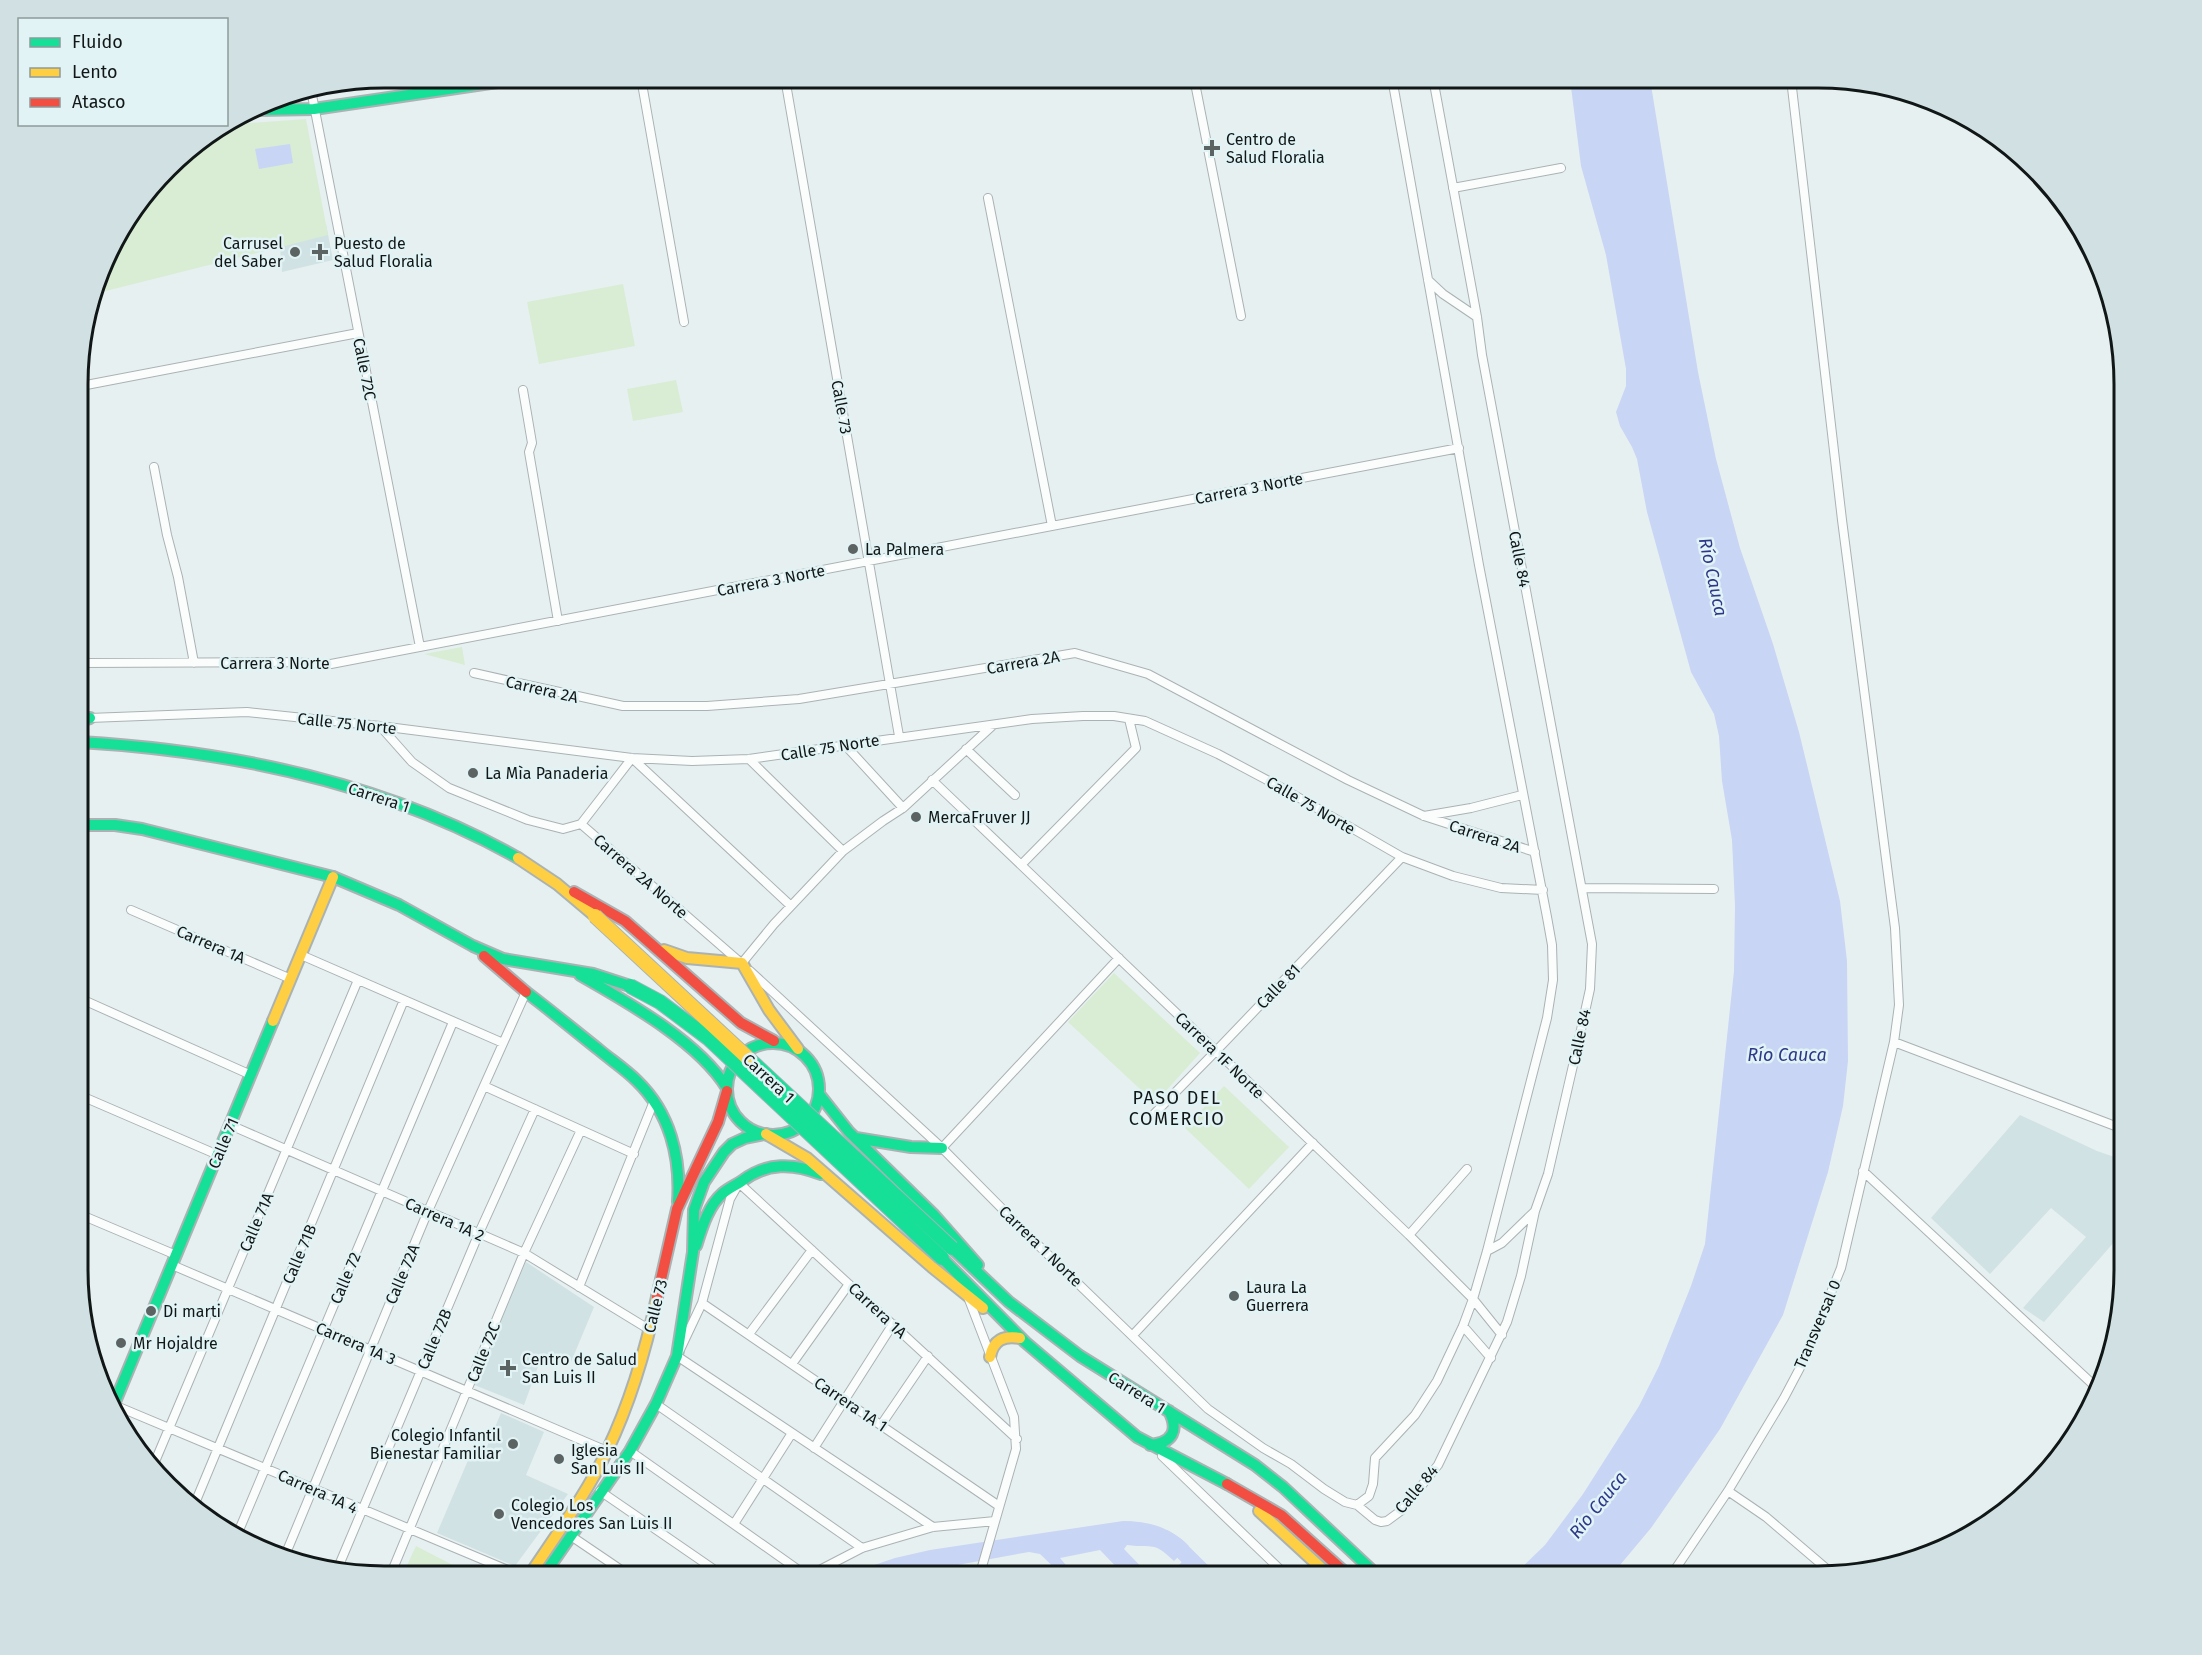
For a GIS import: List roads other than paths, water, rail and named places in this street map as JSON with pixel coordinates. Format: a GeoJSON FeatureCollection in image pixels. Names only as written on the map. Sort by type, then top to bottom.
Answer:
{"type":"FeatureCollection","features":[{"type":"Feature","properties":{"kind":"main road"},"geometry":{"type":"LineString","coordinates":[[275,109],[314,108],[454,88]]}},
{"type":"Feature","properties":{"kind":"main road","name":"Carrera 1"},"geometry":{"type":"LineString","coordinates":[[88,742],[134,744],[245,759],[326,780],[412,808],[443,821],[495,845],[556,883],[595,916],[1009,1302],[1080,1356],[1262,1471],[1367,1566]]}},
{"type":"Feature","properties":{"kind":"main road","name":"Carrera 1"},"geometry":{"type":"LineString","coordinates":[[88,825],[115,825],[142,830],[333,877],[399,904],[472,946],[503,959],[605,977],[630,986],[660,1002],[708,1038],[942,1258],[1025,1342],[1129,1430],[1150,1445],[1250,1496],[1281,1515],[1338,1566]]}},
{"type":"Feature","properties":{"kind":"main road","name":"Calle 71"},"geometry":{"type":"LineString","coordinates":[[117,1397],[333,877]]}},
{"type":"Feature","properties":{"kind":"main road"},"geometry":{"type":"LineString","coordinates":[[556,883],[606,909],[658,948],[741,1023],[777,1043],[790,1046],[802,1053]]}},
{"type":"Feature","properties":{"kind":"main road"},"geometry":{"type":"LineString","coordinates":[[472,946],[525,992],[638,1082],[654,1101],[669,1128],[676,1151],[680,1184],[677,1209]]}},
{"type":"Feature","properties":{"kind":"main road"},"geometry":{"type":"LineString","coordinates":[[658,948],[687,958],[742,963],[769,1010],[810,1062],[816,1074],[819,1094],[814,1110],[802,1124],[784,1134],[765,1134]]}},
{"type":"Feature","properties":{"kind":"main road"},"geometry":{"type":"LineString","coordinates":[[572,970],[631,1006],[717,1071],[727,1089],[730,1106],[739,1120],[749,1128],[798,1152],[1025,1342]]}},
{"type":"Feature","properties":{"kind":"main road"},"geometry":{"type":"LineString","coordinates":[[727,1089],[731,1069],[744,1053],[757,1045],[777,1043]]}},
{"type":"Feature","properties":{"kind":"main road","name":"Calle 73"},"geometry":{"type":"LineString","coordinates":[[535,1566],[607,1451],[632,1388],[650,1330],[677,1209],[714,1132],[727,1089]]}},
{"type":"Feature","properties":{"kind":"main road"},"geometry":{"type":"LineString","coordinates":[[819,1094],[854,1137],[944,1226],[1009,1302]]}},
{"type":"Feature","properties":{"kind":"main road","name":"Calle 73"},"geometry":{"type":"LineString","coordinates":[[550,1566],[630,1451],[656,1404],[677,1356],[693,1252],[694,1210],[707,1177],[732,1144],[745,1138],[765,1134]]}},
{"type":"Feature","properties":{"kind":"main road"},"geometry":{"type":"LineString","coordinates":[[854,1137],[911,1147],[942,1148]]}},
{"type":"Feature","properties":{"kind":"main road"},"geometry":{"type":"LineString","coordinates":[[693,1252],[710,1209],[729,1186],[739,1183],[754,1172],[780,1166],[805,1169],[830,1179]]}},
{"type":"Feature","properties":{"kind":"main road"},"geometry":{"type":"LineString","coordinates":[[990,1358],[991,1349],[1000,1338],[1013,1336],[1025,1342]]}},
{"type":"Feature","properties":{"kind":"main road"},"geometry":{"type":"LineString","coordinates":[[1150,1445],[1164,1443],[1172,1435],[1175,1423],[1169,1412]]}},
{"type":"Feature","properties":{"kind":"main road"},"geometry":{"type":"LineString","coordinates":[[1218,1481],[1261,1512],[1319,1566]]}},
{"type":"Feature","properties":{"kind":"street"},"geometry":{"type":"LineString","coordinates":[[643,88],[684,321]]}},
{"type":"Feature","properties":{"kind":"street","name":"Calle 73"},"geometry":{"type":"LineString","coordinates":[[787,88],[899,736]]}},
{"type":"Feature","properties":{"kind":"street"},"geometry":{"type":"LineString","coordinates":[[1196,88],[1241,316]]}},
{"type":"Feature","properties":{"kind":"street","name":"Calle 84"},"geometry":{"type":"LineString","coordinates":[[1394,88],[1522,795],[1543,890],[1552,945],[1553,980],[1549,1008],[1473,1299],[1437,1382],[1415,1415],[1375,1458],[1373,1484],[1369,1496],[1357,1505],[1375,1520],[1381,1522],[1387,1521],[1402,1510],[1438,1465],[1502,1335],[1521,1276],[1535,1211],[1548,1174],[1590,988],[1592,944],[1482,355],[1435,88]]}},
{"type":"Feature","properties":{"kind":"street","name":"Transversal 0"},"geometry":{"type":"LineString","coordinates":[[1677,1566],[1728,1491],[1784,1398],[1802,1364],[1841,1268],[1894,1042],[1899,1005],[1895,928],[1842,520],[1792,88]]}},
{"type":"Feature","properties":{"kind":"street","name":"Calle 72C"},"geometry":{"type":"LineString","coordinates":[[312,98],[420,647]]}},
{"type":"Feature","properties":{"kind":"street"},"geometry":{"type":"LineString","coordinates":[[1453,188],[1562,168]]}},
{"type":"Feature","properties":{"kind":"street"},"geometry":{"type":"LineString","coordinates":[[988,198],[1052,526]]}},
{"type":"Feature","properties":{"kind":"street"},"geometry":{"type":"LineString","coordinates":[[1428,280],[1477,317]]}},
{"type":"Feature","properties":{"kind":"street"},"geometry":{"type":"LineString","coordinates":[[88,385],[358,333]]}},
{"type":"Feature","properties":{"kind":"street"},"geometry":{"type":"LineString","coordinates":[[522,390],[532,443],[529,452],[558,621]]}},
{"type":"Feature","properties":{"kind":"street","name":"Carrera 3 Norte"},"geometry":{"type":"LineString","coordinates":[[88,663],[283,662],[331,664],[1458,448]]}},
{"type":"Feature","properties":{"kind":"street"},"geometry":{"type":"LineString","coordinates":[[154,467],[194,663]]}},
{"type":"Feature","properties":{"kind":"street","name":"Carrera 2A"},"geometry":{"type":"LineString","coordinates":[[474,673],[623,705],[707,706],[799,699],[1075,652],[1149,674],[1348,780],[1424,816],[1535,852]]}},
{"type":"Feature","properties":{"kind":"street","name":"Calle 75 Norte"},"geometry":{"type":"LineString","coordinates":[[88,719],[247,712],[380,726],[632,758],[692,761],[749,759],[1032,719],[1083,716],[1129,719],[1145,721],[1218,754],[1402,857],[1453,876],[1501,888],[1543,890]]}},
{"type":"Feature","properties":{"kind":"street"},"geometry":{"type":"LineString","coordinates":[[1021,865],[1136,748],[1129,719]]}},
{"type":"Feature","properties":{"kind":"street"},"geometry":{"type":"LineString","coordinates":[[742,963],[843,851],[903,808],[993,725]]}},
{"type":"Feature","properties":{"kind":"street","name":"Carrera 2A Norte"},"geometry":{"type":"LineString","coordinates":[[380,726],[412,762],[449,789],[528,820],[563,829],[581,824],[742,963]]}},
{"type":"Feature","properties":{"kind":"street"},"geometry":{"type":"LineString","coordinates":[[846,746],[903,808]]}},
{"type":"Feature","properties":{"kind":"street"},"geometry":{"type":"LineString","coordinates":[[966,749],[1015,795]]}},
{"type":"Feature","properties":{"kind":"street"},"geometry":{"type":"LineString","coordinates":[[581,824],[632,758],[791,906]]}},
{"type":"Feature","properties":{"kind":"street"},"geometry":{"type":"LineString","coordinates":[[749,759],[843,851]]}},
{"type":"Feature","properties":{"kind":"street","name":"Carrera 1F Norte"},"geometry":{"type":"LineString","coordinates":[[932,780],[1409,1235],[1473,1299],[1502,1335]]}},
{"type":"Feature","properties":{"kind":"street"},"geometry":{"type":"LineString","coordinates":[[1424,816],[1471,808],[1522,795]]}},
{"type":"Feature","properties":{"kind":"street","name":"Calle 81"},"geometry":{"type":"LineString","coordinates":[[1154,1114],[1402,857]]}},
{"type":"Feature","properties":{"kind":"street"},"geometry":{"type":"LineString","coordinates":[[1582,888],[1714,890]]}},
{"type":"Feature","properties":{"kind":"street","name":"Carrera 1A"},"geometry":{"type":"LineString","coordinates":[[131,910],[291,979]]}},
{"type":"Feature","properties":{"kind":"street"},"geometry":{"type":"LineString","coordinates":[[301,955],[503,1043]]}},
{"type":"Feature","properties":{"kind":"street"},"geometry":{"type":"LineString","coordinates":[[942,1148],[1119,958]]}},
{"type":"Feature","properties":{"kind":"street","name":"Carrera 1 Norte"},"geometry":{"type":"LineString","coordinates":[[742,963],[942,1148],[1036,1243],[1208,1409],[1263,1448],[1292,1464],[1323,1489],[1345,1502],[1357,1505]]}},
{"type":"Feature","properties":{"kind":"street","name":"Calle 71A"},"geometry":{"type":"LineString","coordinates":[[156,1459],[358,980]]}},
{"type":"Feature","properties":{"kind":"street","name":"Calle 72A"},"geometry":{"type":"LineString","coordinates":[[287,1550],[428,1211],[525,992]]}},
{"type":"Feature","properties":{"kind":"street","name":"Calle 71B"},"geometry":{"type":"LineString","coordinates":[[197,1499],[404,1000]]}},
{"type":"Feature","properties":{"kind":"street"},"geometry":{"type":"LineString","coordinates":[[88,1002],[251,1075]]}},
{"type":"Feature","properties":{"kind":"street","name":"Calle 72"},"geometry":{"type":"LineString","coordinates":[[240,1529],[453,1022]]}},
{"type":"Feature","properties":{"kind":"street"},"geometry":{"type":"LineString","coordinates":[[1894,1042],[2114,1126]]}},
{"type":"Feature","properties":{"kind":"street"},"geometry":{"type":"LineString","coordinates":[[484,1086],[634,1154]]}},
{"type":"Feature","properties":{"kind":"street"},"geometry":{"type":"LineString","coordinates":[[88,1099],[218,1155]]}},
{"type":"Feature","properties":{"kind":"street"},"geometry":{"type":"LineString","coordinates":[[579,1287],[654,1101]]}},
{"type":"Feature","properties":{"kind":"street","name":"Calle 72B"},"geometry":{"type":"LineString","coordinates":[[340,1563],[479,1233],[535,1109]]}},
{"type":"Feature","properties":{"kind":"street","name":"Carrera 1A 2"},"geometry":{"type":"LineString","coordinates":[[230,1125],[524,1253],[650,1330]]}},
{"type":"Feature","properties":{"kind":"street","name":"Calle 72C"},"geometry":{"type":"LineString","coordinates":[[394,1566],[524,1253],[580,1130]]}},
{"type":"Feature","properties":{"kind":"street"},"geometry":{"type":"LineString","coordinates":[[1133,1335],[1313,1143]]}},
{"type":"Feature","properties":{"kind":"street"},"geometry":{"type":"LineString","coordinates":[[1409,1235],[1467,1169]]}},
{"type":"Feature","properties":{"kind":"street"},"geometry":{"type":"LineString","coordinates":[[1863,1171],[2091,1383]]}},
{"type":"Feature","properties":{"kind":"street"},"geometry":{"type":"LineString","coordinates":[[739,1183],[730,1199],[702,1303],[677,1356],[933,1527]]}},
{"type":"Feature","properties":{"kind":"street","name":"Carrera 1A"},"geometry":{"type":"LineString","coordinates":[[739,1183],[1017,1439]]}},
{"type":"Feature","properties":{"kind":"street"},"geometry":{"type":"LineString","coordinates":[[1487,1251],[1502,1243],[1535,1211]]}},
{"type":"Feature","properties":{"kind":"street","name":"Carrera 1A 3"},"geometry":{"type":"LineString","coordinates":[[88,1218],[228,1288],[607,1451]]}},
{"type":"Feature","properties":{"kind":"street"},"geometry":{"type":"LineString","coordinates":[[749,1334],[812,1250]]}},
{"type":"Feature","properties":{"kind":"street"},"geometry":{"type":"LineString","coordinates":[[792,1364],[849,1284]]}},
{"type":"Feature","properties":{"kind":"street"},"geometry":{"type":"LineString","coordinates":[[968,1295],[1014,1417],[1017,1439],[982,1566]]}},
{"type":"Feature","properties":{"kind":"street","name":"Carrera 1A 1"},"geometry":{"type":"LineString","coordinates":[[702,1303],[999,1506]]}},
{"type":"Feature","properties":{"kind":"street"},"geometry":{"type":"LineString","coordinates":[[814,1448],[893,1324]]}},
{"type":"Feature","properties":{"kind":"street"},"geometry":{"type":"LineString","coordinates":[[1462,1326],[1491,1358]]}},
{"type":"Feature","properties":{"kind":"street"},"geometry":{"type":"LineString","coordinates":[[881,1425],[928,1356]]}},
{"type":"Feature","properties":{"kind":"street"},"geometry":{"type":"LineString","coordinates":[[656,1404],[862,1548]]}},
{"type":"Feature","properties":{"kind":"street","name":"Carrera 1A 4"},"geometry":{"type":"LineString","coordinates":[[124,1411],[218,1448],[497,1566]]}},
{"type":"Feature","properties":{"kind":"street"},"geometry":{"type":"LineString","coordinates":[[734,1524],[792,1433]]}},
{"type":"Feature","properties":{"kind":"street","name":"Carrera 1"},"geometry":{"type":"LineString","coordinates":[[1150,1445],[1276,1566]]}},
{"type":"Feature","properties":{"kind":"street"},"geometry":{"type":"LineString","coordinates":[[630,1451],[793,1566]]}},
{"type":"Feature","properties":{"kind":"street"},"geometry":{"type":"LineString","coordinates":[[600,1491],[710,1566]]}},
{"type":"Feature","properties":{"kind":"street"},"geometry":{"type":"LineString","coordinates":[[1728,1491],[1766,1517],[1823,1566]]}},
{"type":"Feature","properties":{"kind":"street"},"geometry":{"type":"LineString","coordinates":[[827,1566],[862,1548],[933,1527],[995,1521]]}},
{"type":"Feature","properties":{"kind":"street"},"geometry":{"type":"LineString","coordinates":[[571,1536],[615,1566]]}},
{"type":"Feature","properties":{"kind":"water","name":"Río Cauca"},"geometry":{"type":"Polygon","coordinates":[[[1571,88],[1651,88],[1698,372],[1716,459],[1740,548],[1773,644],[1799,732],[1840,901],[1847,961],[1848,1061],[1843,1106],[1828,1172],[1783,1315],[1720,1429],[1651,1528],[1619,1566],[1523,1566],[1545,1545],[1583,1494],[1639,1406],[1659,1366],[1691,1286],[1705,1244],[1734,971],[1735,906],[1732,840],[1722,781],[1719,736],[1714,714],[1691,672],[1647,512],[1637,459],[1620,426],[1616,412],[1626,386],[1626,369],[1606,255],[1581,166],[1571,88]]]}},
{"type":"Feature","properties":{"kind":"water"},"geometry":{"type":"Polygon","coordinates":[[[290,144],[293,163],[259,169],[255,149],[290,144]]]}},
{"type":"Feature","properties":{"kind":"water"},"geometry":{"type":"Polygon","coordinates":[[[1123,1521],[1159,1526],[1182,1539],[1189,1546],[1174,1561],[1157,1548],[1127,1545],[1124,1549],[1140,1566],[1115,1566],[1100,1550],[1060,1558],[1067,1566],[1053,1566],[1040,1554],[1029,1552],[952,1566],[871,1566],[930,1550],[1123,1521]]]}},
{"type":"Feature","properties":{"kind":"water"},"geometry":{"type":"Polygon","coordinates":[[[1193,1550],[1209,1566],[1180,1566],[1193,1550]]]}},
{"type":"Feature","properties":{"kind":"waterway"},"geometry":{"type":"LineString","coordinates":[[1165,1538],[1177,1546],[1197,1566]]}},
{"type":"Feature","properties":{"kind":"place","name":"Centro de Salud Floralia"},"geometry":{"type":"Point","coordinates":[1212,148]}},
{"type":"Feature","properties":{"kind":"place","name":"Carrusel del Saber"},"geometry":{"type":"Point","coordinates":[295,252]}},
{"type":"Feature","properties":{"kind":"place","name":"Puesto de Salud Floralia"},"geometry":{"type":"Point","coordinates":[320,252]}},
{"type":"Feature","properties":{"kind":"place","name":"La Palmera"},"geometry":{"type":"Point","coordinates":[853,549]}},
{"type":"Feature","properties":{"kind":"place","name":"La Mìa Panaderia"},"geometry":{"type":"Point","coordinates":[473,773]}},
{"type":"Feature","properties":{"kind":"place","name":"MercaFruver JJ"},"geometry":{"type":"Point","coordinates":[916,817]}},
{"type":"Feature","properties":{"kind":"place","name":"Laura La Guerrera"},"geometry":{"type":"Point","coordinates":[1234,1296]}},
{"type":"Feature","properties":{"kind":"place","name":"Di marti"},"geometry":{"type":"Point","coordinates":[151,1311]}},
{"type":"Feature","properties":{"kind":"place","name":"Mr Hojaldre"},"geometry":{"type":"Point","coordinates":[121,1343]}},
{"type":"Feature","properties":{"kind":"place","name":"Centro de Salud San Luis II"},"geometry":{"type":"Point","coordinates":[508,1368]}},
{"type":"Feature","properties":{"kind":"place","name":"Colegio Infantil Bienestar Familiar"},"geometry":{"type":"Point","coordinates":[513,1444]}},
{"type":"Feature","properties":{"kind":"place","name":"Iglesia San Luis II"},"geometry":{"type":"Point","coordinates":[559,1459]}},
{"type":"Feature","properties":{"kind":"place","name":"Colegio Los Vencedores San Luis II"},"geometry":{"type":"Point","coordinates":[499,1514]}},
{"type":"Feature","properties":{"kind":"district","name":"PASO DEL COMERCIO"},"geometry":{"type":"Point","coordinates":[1177,1108]}}]}
